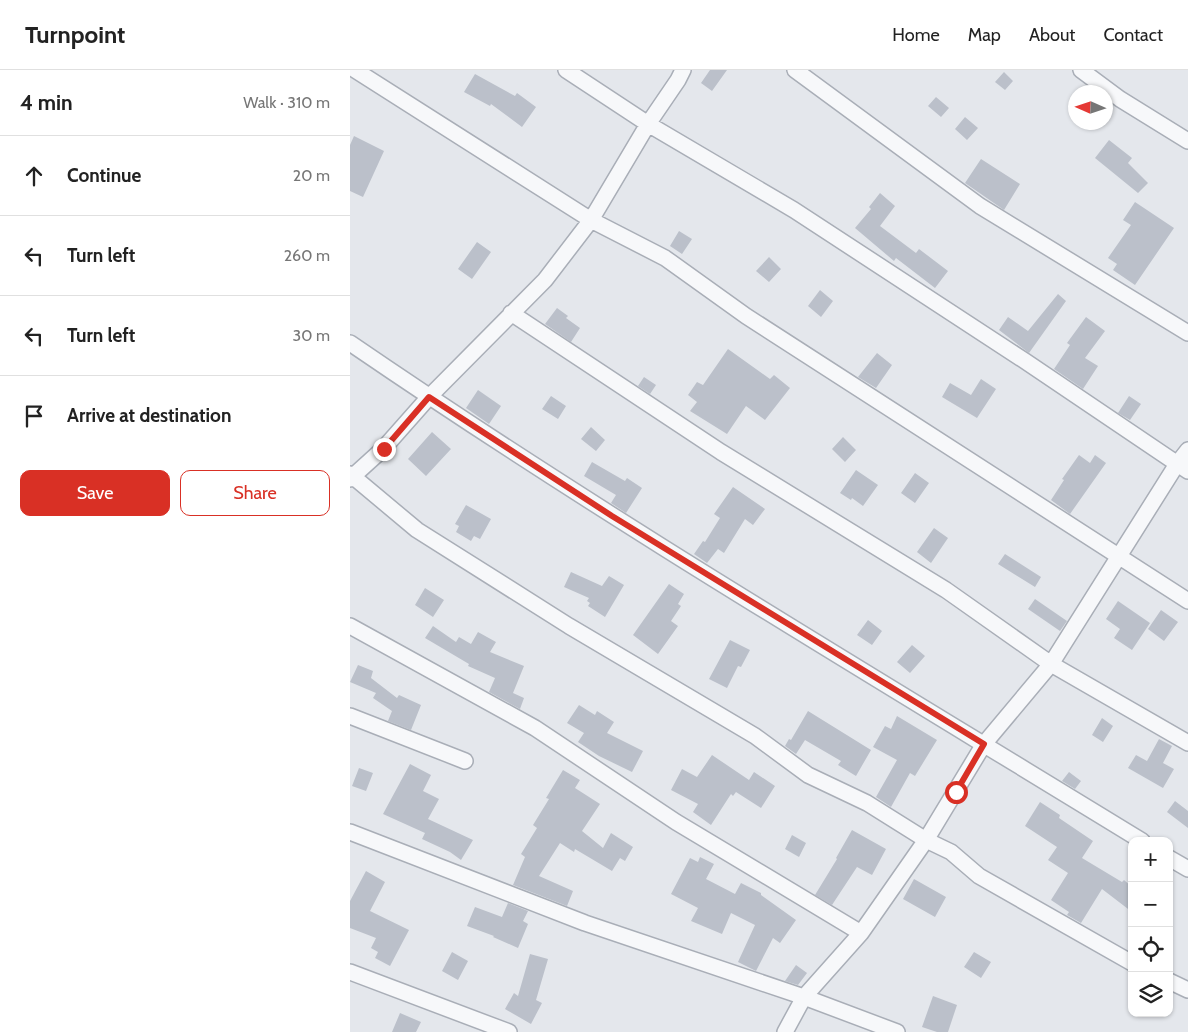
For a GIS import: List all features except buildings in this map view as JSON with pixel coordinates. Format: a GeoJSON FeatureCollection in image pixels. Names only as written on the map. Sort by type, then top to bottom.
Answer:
{"type":"FeatureCollection","features":[{"type":"Feature","properties":{"kind":"street"},"geometry":{"type":"LineString","coordinates":[[356,70],[591,220],[665,258],[746,316],[1188,601]]}},
{"type":"Feature","properties":{"kind":"street"},"geometry":{"type":"LineString","coordinates":[[566,70],[648,124],[794,210],[1025,361],[1183,468]]}},
{"type":"Feature","properties":{"kind":"street"},"geometry":{"type":"LineString","coordinates":[[683,70],[648,124],[591,220],[545,280],[429,397],[384,449],[351,476],[417,530],[569,626],[755,736],[808,775],[867,803],[926,840],[951,852],[979,876],[1128,960]]}},
{"type":"Feature","properties":{"kind":"street"},"geometry":{"type":"LineString","coordinates":[[795,70],[980,206],[1188,333]]}},
{"type":"Feature","properties":{"kind":"street"},"geometry":{"type":"LineString","coordinates":[[1081,70],[1120,99],[1188,141]]}},
{"type":"Feature","properties":{"kind":"street"},"geometry":{"type":"LineString","coordinates":[[511,313],[721,452],[946,590],[1051,664],[1188,744]]}},
{"type":"Feature","properties":{"kind":"street"},"geometry":{"type":"LineString","coordinates":[[350,343],[429,397],[612,516],[1135,837]]}},
{"type":"Feature","properties":{"kind":"street"},"geometry":{"type":"LineString","coordinates":[[785,1032],[804,998],[861,933],[926,840],[984,744],[1051,664],[1120,557],[1183,468],[1188,450]]}},
{"type":"Feature","properties":{"kind":"street"},"geometry":{"type":"LineString","coordinates":[[350,626],[534,728],[676,822],[861,933]]}},
{"type":"Feature","properties":{"kind":"street"},"geometry":{"type":"LineString","coordinates":[[350,716],[466,761]]}},
{"type":"Feature","properties":{"kind":"street"},"geometry":{"type":"LineString","coordinates":[[350,832],[584,923],[898,1032]]}},
{"type":"Feature","properties":{"kind":"street"},"geometry":{"type":"LineString","coordinates":[[1173,860],[1188,869]]}},
{"type":"Feature","properties":{"kind":"street"},"geometry":{"type":"LineString","coordinates":[[350,972],[509,1032]]}},
{"type":"Feature","properties":{"kind":"street"},"geometry":{"type":"LineString","coordinates":[[1173,983],[1188,990]]}},
{"type":"Feature","properties":{"kind":"route"},"geometry":{"type":"LineString","coordinates":[[384,449],[429,397],[612,516],[984,744],[956,792]]}}]}
